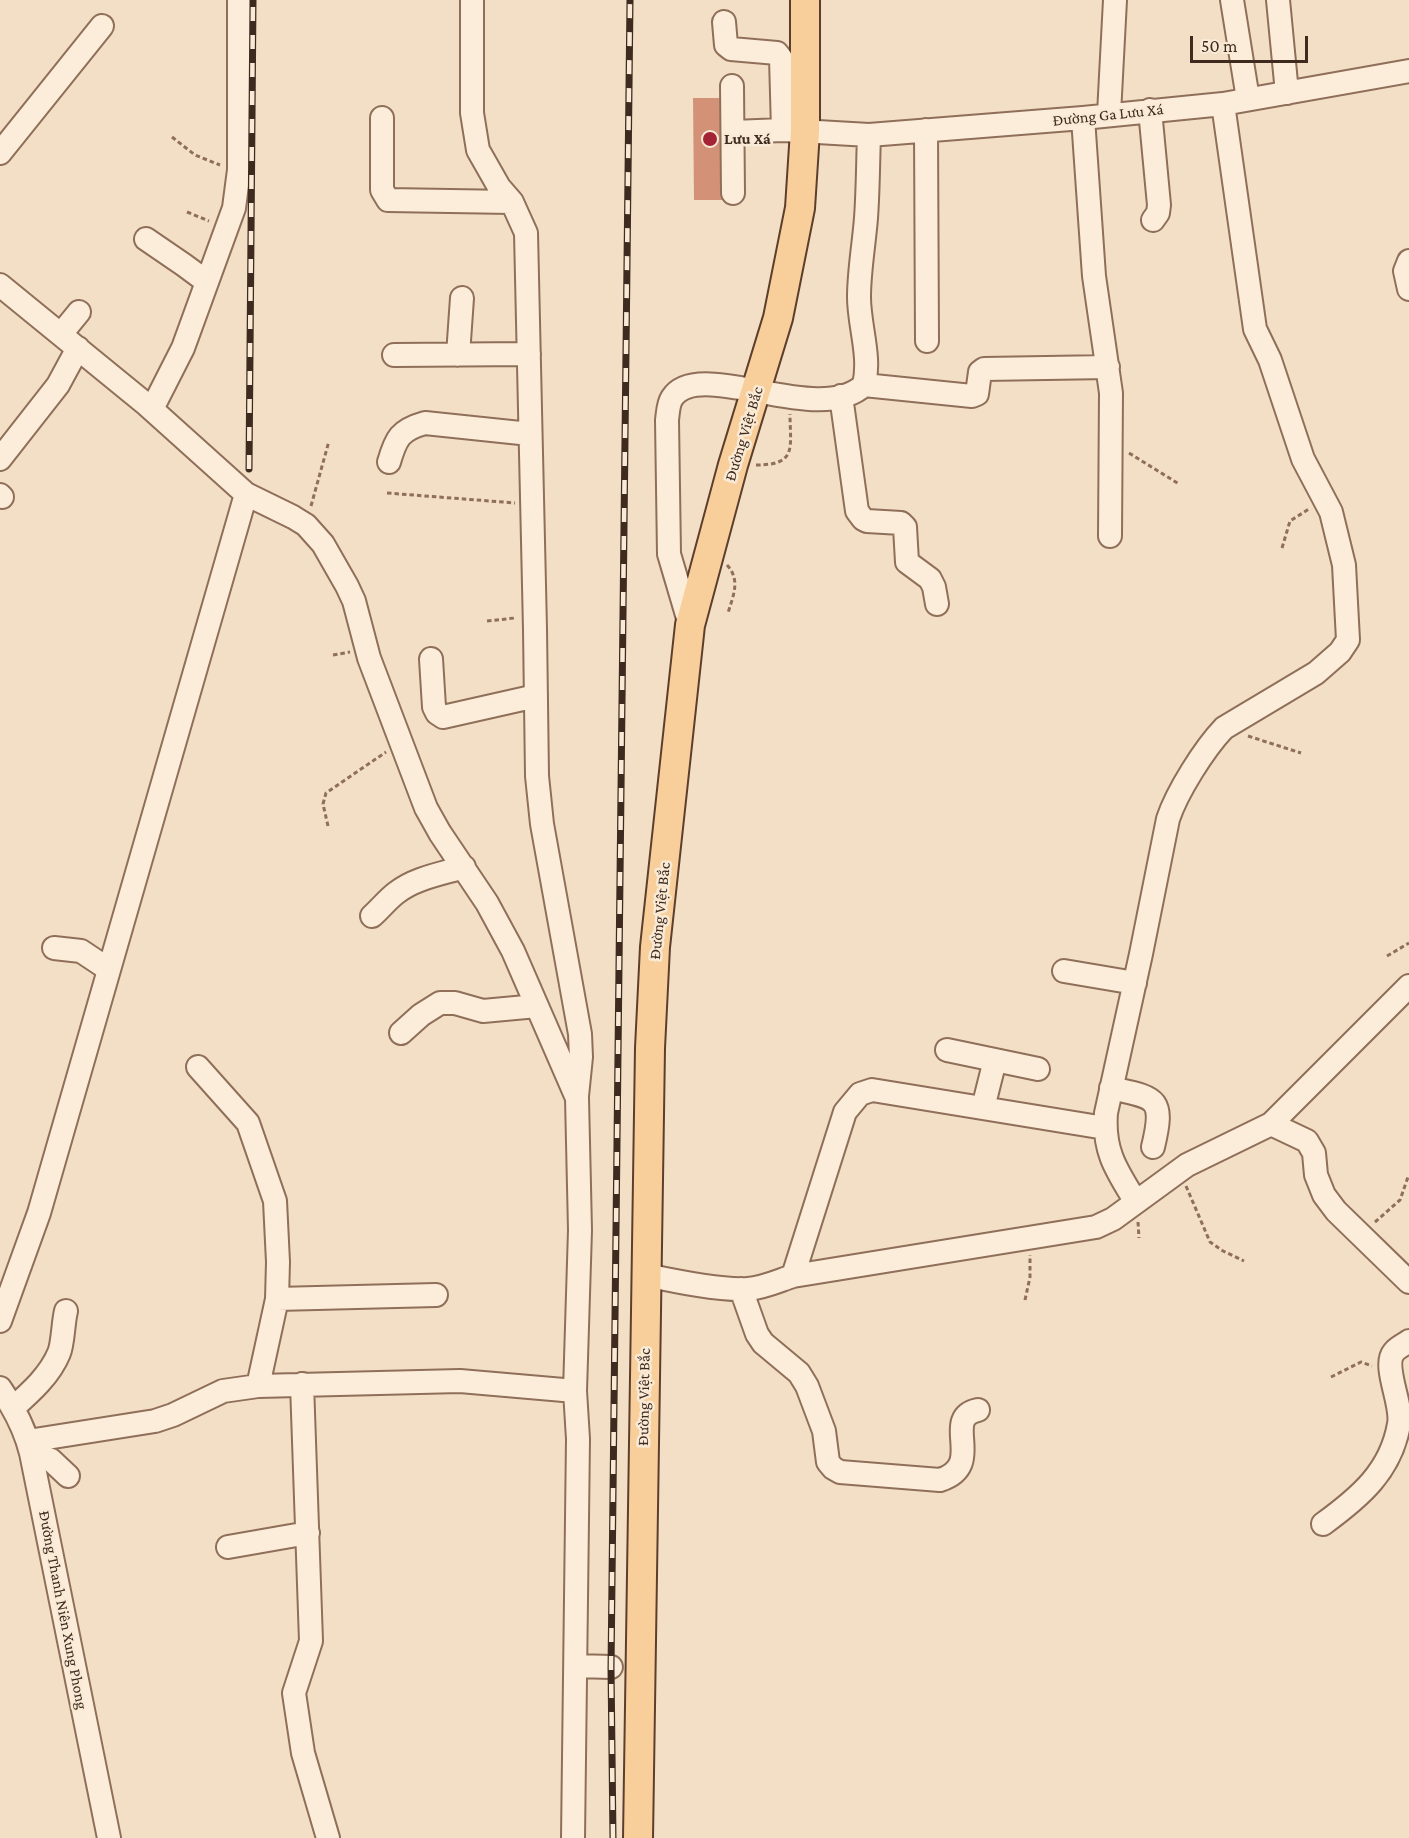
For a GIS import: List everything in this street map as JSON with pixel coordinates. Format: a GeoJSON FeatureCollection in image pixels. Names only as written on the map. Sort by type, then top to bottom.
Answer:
{"type":"FeatureCollection","features":[{"type":"Feature","properties":{"kind":"main road","name":"Đường Việt Bắc"},"geometry":{"type":"LineString","coordinates":[[638,1838],[650,1048],[656,947],[690,625],[733,465],[778,318],[800,208],[794,131],[805,0]]}},
{"type":"Feature","properties":{"kind":"street"},"geometry":{"type":"LineString","coordinates":[[152,409],[183,348],[234,208],[239,170],[239,0]]}},
{"type":"Feature","properties":{"kind":"street"},"geometry":{"type":"LineString","coordinates":[[472,0],[472,113],[478,150],[499,187],[512,202],[526,233],[537,776],[542,824],[580,1034],[581,1057],[577,1098],[580,1230],[575,1391],[578,1439],[573,1838]]}},
{"type":"Feature","properties":{"kind":"street"},"geometry":{"type":"LineString","coordinates":[[1109,114],[1115,0]]}},
{"type":"Feature","properties":{"kind":"street"},"geometry":{"type":"LineString","coordinates":[[1232,0],[1248,99]]}},
{"type":"Feature","properties":{"kind":"street"},"geometry":{"type":"LineString","coordinates":[[1278,0],[1287,93]]}},
{"type":"Feature","properties":{"kind":"street"},"geometry":{"type":"LineString","coordinates":[[724,22],[726,45],[730,49],[777,53],[781,57],[794,131]]}},
{"type":"Feature","properties":{"kind":"street"},"geometry":{"type":"LineString","coordinates":[[0,153],[102,26]]}},
{"type":"Feature","properties":{"kind":"street","name":"Đường Ga Lưu Xá"},"geometry":{"type":"LineString","coordinates":[[733,132],[794,131],[869,135],[1083,118],[1223,104],[1409,71]]}},
{"type":"Feature","properties":{"kind":"street"},"geometry":{"type":"LineString","coordinates":[[732,86],[733,193]]}},
{"type":"Feature","properties":{"kind":"street"},"geometry":{"type":"LineString","coordinates":[[1136,1202],[1113,1165],[1107,1147],[1105,1128],[1111,1088],[1168,819],[1173,805],[1212,740],[1224,728],[1316,673],[1340,652],[1348,640],[1344,565],[1327,502],[1303,459],[1270,360],[1256,329],[1223,104]]}},
{"type":"Feature","properties":{"kind":"street"},"geometry":{"type":"LineString","coordinates":[[1150,110],[1159,206],[1158,213],[1153,220]]}},
{"type":"Feature","properties":{"kind":"street"},"geometry":{"type":"LineString","coordinates":[[382,118],[382,190],[388,200],[512,202]]}},
{"type":"Feature","properties":{"kind":"street"},"geometry":{"type":"LineString","coordinates":[[1083,118],[1094,276],[1111,393],[1110,536]]}},
{"type":"Feature","properties":{"kind":"street"},"geometry":{"type":"LineString","coordinates":[[926,130],[927,342]]}},
{"type":"Feature","properties":{"kind":"street"},"geometry":{"type":"LineString","coordinates":[[864,385],[867,375],[859,295],[866,218],[869,135]]}},
{"type":"Feature","properties":{"kind":"street"},"geometry":{"type":"LineString","coordinates":[[146,239],[207,282]]}},
{"type":"Feature","properties":{"kind":"street"},"geometry":{"type":"LineString","coordinates":[[1409,261],[1405,271],[1409,289]]}},
{"type":"Feature","properties":{"kind":"street"},"geometry":{"type":"LineString","coordinates":[[1,286],[152,409],[246,494],[306,525],[323,544],[351,593],[369,658],[426,808],[487,903],[513,951],[577,1098]]}},
{"type":"Feature","properties":{"kind":"street"},"geometry":{"type":"LineString","coordinates":[[458,355],[462,298]]}},
{"type":"Feature","properties":{"kind":"street"},"geometry":{"type":"LineString","coordinates":[[0,459],[58,385],[79,312]]}},
{"type":"Feature","properties":{"kind":"street"},"geometry":{"type":"LineString","coordinates":[[394,355],[529,354]]}},
{"type":"Feature","properties":{"kind":"street"},"geometry":{"type":"LineString","coordinates":[[690,625],[669,554],[667,420],[670,401],[675,393],[696,384],[811,400],[852,393],[864,385],[972,396],[978,394],[980,372],[984,369],[1108,367]]}},
{"type":"Feature","properties":{"kind":"street"},"geometry":{"type":"LineString","coordinates":[[841,396],[857,511],[867,521],[901,523],[905,527],[907,562],[930,579],[937,604]]}},
{"type":"Feature","properties":{"kind":"street"},"geometry":{"type":"LineString","coordinates":[[389,462],[400,435],[408,428],[425,423],[530,434]]}},
{"type":"Feature","properties":{"kind":"street"},"geometry":{"type":"LineString","coordinates":[[0,1321],[39,1213],[246,494]]}},
{"type":"Feature","properties":{"kind":"street"},"geometry":{"type":"LineString","coordinates":[[431,659],[434,707],[443,717],[536,696]]}},
{"type":"Feature","properties":{"kind":"street"},"geometry":{"type":"LineString","coordinates":[[372,916],[396,893],[406,887],[420,880],[464,867]]}},
{"type":"Feature","properties":{"kind":"street"},"geometry":{"type":"LineString","coordinates":[[54,948],[81,951],[108,969]]}},
{"type":"Feature","properties":{"kind":"street"},"geometry":{"type":"LineString","coordinates":[[1064,971],[1135,982]]}},
{"type":"Feature","properties":{"kind":"street"},"geometry":{"type":"LineString","coordinates":[[646,1275],[672,1281],[741,1289],[762,1286],[792,1276],[1096,1227],[1113,1219],[1179,1171],[1204,1156],[1271,1124],[1409,986]]}},
{"type":"Feature","properties":{"kind":"street"},"geometry":{"type":"LineString","coordinates":[[401,1033],[440,1002],[455,1003],[483,1011],[537,1006]]}},
{"type":"Feature","properties":{"kind":"street"},"geometry":{"type":"LineString","coordinates":[[947,1050],[1038,1069]]}},
{"type":"Feature","properties":{"kind":"street"},"geometry":{"type":"LineString","coordinates":[[983,1108],[995,1060]]}},
{"type":"Feature","properties":{"kind":"street"},"geometry":{"type":"LineString","coordinates":[[198,1067],[248,1123],[275,1201],[277,1299],[258,1386]]}},
{"type":"Feature","properties":{"kind":"street"},"geometry":{"type":"LineString","coordinates":[[1111,1088],[1148,1096],[1154,1102],[1159,1122],[1153,1147]]}},
{"type":"Feature","properties":{"kind":"street"},"geometry":{"type":"LineString","coordinates":[[792,1276],[845,1112],[860,1094],[872,1090],[1105,1128]]}},
{"type":"Feature","properties":{"kind":"street"},"geometry":{"type":"LineString","coordinates":[[1271,1124],[1307,1141],[1314,1153],[1316,1175],[1324,1195],[1336,1211],[1409,1282]]}},
{"type":"Feature","properties":{"kind":"street"},"geometry":{"type":"LineString","coordinates":[[741,1289],[757,1334],[763,1343],[799,1373],[807,1386],[824,1431],[828,1462],[840,1472],[940,1480],[949,1478],[959,1469],[963,1460],[961,1428],[963,1419],[978,1410]]}},
{"type":"Feature","properties":{"kind":"street"},"geometry":{"type":"LineString","coordinates":[[277,1299],[436,1295]]}},
{"type":"Feature","properties":{"kind":"street"},"geometry":{"type":"LineString","coordinates":[[14,1408],[34,1389],[60,1352],[66,1311]]}},
{"type":"Feature","properties":{"kind":"street"},"geometry":{"type":"LineString","coordinates":[[1323,1524],[1354,1501],[1377,1476],[1386,1462],[1405,1415],[1391,1373],[1390,1358],[1394,1352],[1409,1341]]}},
{"type":"Feature","properties":{"kind":"street"},"geometry":{"type":"LineString","coordinates":[[30,1447],[155,1420],[173,1415],[223,1392],[258,1386],[460,1381],[575,1391]]}},
{"type":"Feature","properties":{"kind":"street"},"geometry":{"type":"LineString","coordinates":[[302,1384],[311,1641],[294,1693],[303,1753],[328,1838]]}},
{"type":"Feature","properties":{"kind":"street","name":"Đường Thanh Niên Xung Phong"},"geometry":{"type":"LineString","coordinates":[[0,1388],[14,1408],[30,1447],[110,1838]]}},
{"type":"Feature","properties":{"kind":"street"},"geometry":{"type":"LineString","coordinates":[[30,1447],[51,1460],[68,1476]]}},
{"type":"Feature","properties":{"kind":"street"},"geometry":{"type":"LineString","coordinates":[[228,1547],[308,1533]]}},
{"type":"Feature","properties":{"kind":"street"},"geometry":{"type":"LineString","coordinates":[[576,1666],[611,1667]]}},
{"type":"Feature","properties":{"kind":"path"},"geometry":{"type":"LineString","coordinates":[[172,137],[195,155],[220,166],[239,170]]}},
{"type":"Feature","properties":{"kind":"path"},"geometry":{"type":"LineString","coordinates":[[187,212],[228,229]]}},
{"type":"Feature","properties":{"kind":"path"},"geometry":{"type":"LineString","coordinates":[[733,465],[772,465],[784,461],[790,452],[790,397]]}},
{"type":"Feature","properties":{"kind":"path"},"geometry":{"type":"LineString","coordinates":[[306,525],[329,441]]}},
{"type":"Feature","properties":{"kind":"path"},"geometry":{"type":"LineString","coordinates":[[1110,447],[1127,452],[1179,484]]}},
{"type":"Feature","properties":{"kind":"path"},"geometry":{"type":"LineString","coordinates":[[387,493],[532,504]]}},
{"type":"Feature","properties":{"kind":"path"},"geometry":{"type":"LineString","coordinates":[[1282,548],[1290,521],[1303,512],[1327,502]]}},
{"type":"Feature","properties":{"kind":"path"},"geometry":{"type":"LineString","coordinates":[[487,621],[535,615]]}},
{"type":"Feature","properties":{"kind":"path"},"geometry":{"type":"LineString","coordinates":[[1224,728],[1301,753]]}},
{"type":"Feature","properties":{"kind":"path"},"geometry":{"type":"LineString","coordinates":[[328,826],[323,804],[326,793],[401,742]]}},
{"type":"Feature","properties":{"kind":"path"},"geometry":{"type":"LineString","coordinates":[[1387,956],[1409,943]]}},
{"type":"Feature","properties":{"kind":"path"},"geometry":{"type":"LineString","coordinates":[[1179,1171],[1210,1242],[1244,1261]]}},
{"type":"Feature","properties":{"kind":"path"},"geometry":{"type":"LineString","coordinates":[[1358,1232],[1382,1217],[1400,1200],[1408,1177]]}},
{"type":"Feature","properties":{"kind":"path"},"geometry":{"type":"LineString","coordinates":[[1025,1300],[1031,1260],[1027,1238]]}},
{"type":"Feature","properties":{"kind":"path"},"geometry":{"type":"LineString","coordinates":[[1331,1377],[1360,1362],[1391,1373]]}},
{"type":"Feature","properties":{"kind":"building"},"geometry":{"type":"Polygon","coordinates":[[[693,98],[722,98],[722,200],[694,200],[693,98]]]}},
{"type":"Feature","properties":{"kind":"railway"},"geometry":{"type":"LineString","coordinates":[[249,469],[253,0]]}},
{"type":"Feature","properties":{"kind":"railway"},"geometry":{"type":"LineString","coordinates":[[613,1838],[611,1667],[630,0]]}},
{"type":"Feature","properties":{"kind":"place","name":"Lưu Xá"},"geometry":{"type":"Point","coordinates":[710,139]}}]}
